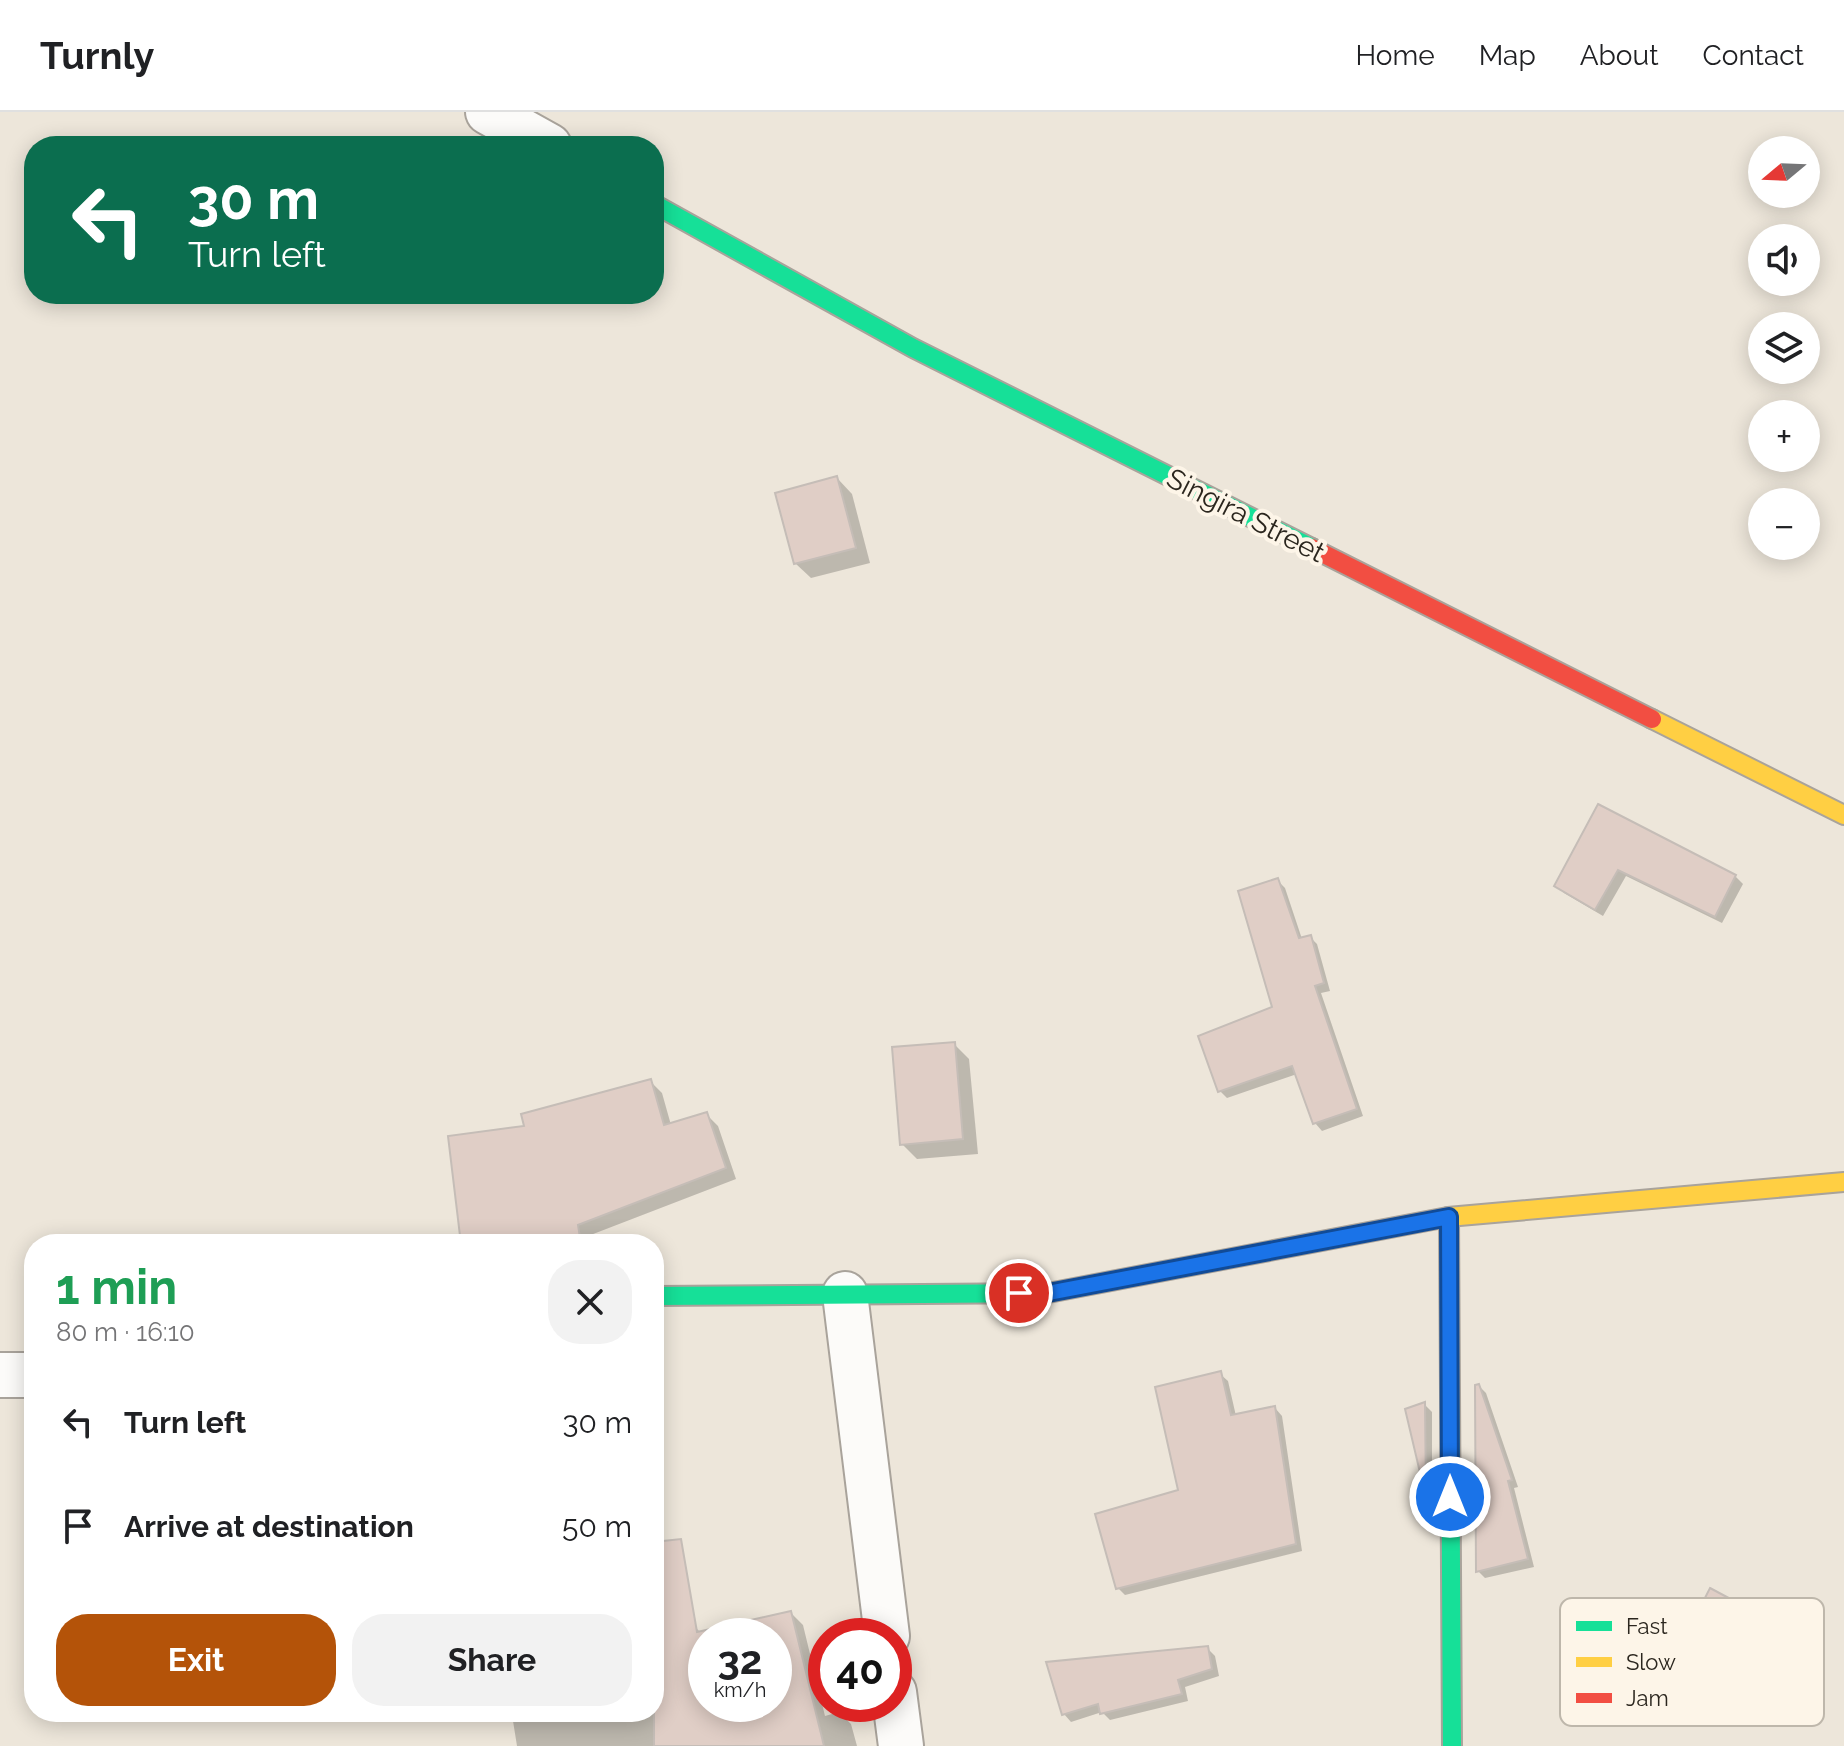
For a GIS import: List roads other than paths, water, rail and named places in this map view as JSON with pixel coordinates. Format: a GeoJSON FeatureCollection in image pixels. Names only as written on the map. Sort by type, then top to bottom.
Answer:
{"type":"FeatureCollection","features":[{"type":"Feature","properties":{"kind":"street"},"geometry":{"type":"LineString","coordinates":[[488,112],[531,136]]}},
{"type":"Feature","properties":{"kind":"street","name":"Singira Street"},"geometry":{"type":"LineString","coordinates":[[664,210],[913,348],[1844,815]]}},
{"type":"Feature","properties":{"kind":"street"},"geometry":{"type":"LineString","coordinates":[[664,1296],[1048,1293],[1449,1217],[1844,1182]]}},
{"type":"Feature","properties":{"kind":"street"},"geometry":{"type":"LineString","coordinates":[[1449,1217],[1452,1746]]}},
{"type":"Feature","properties":{"kind":"street"},"geometry":{"type":"LineString","coordinates":[[845,1294],[885,1618]]}},
{"type":"Feature","properties":{"kind":"street"},"geometry":{"type":"LineString","coordinates":[[0,1375],[24,1375]]}},
{"type":"Feature","properties":{"kind":"street"},"geometry":{"type":"LineString","coordinates":[[898,1722],[901,1746]]}}]}
